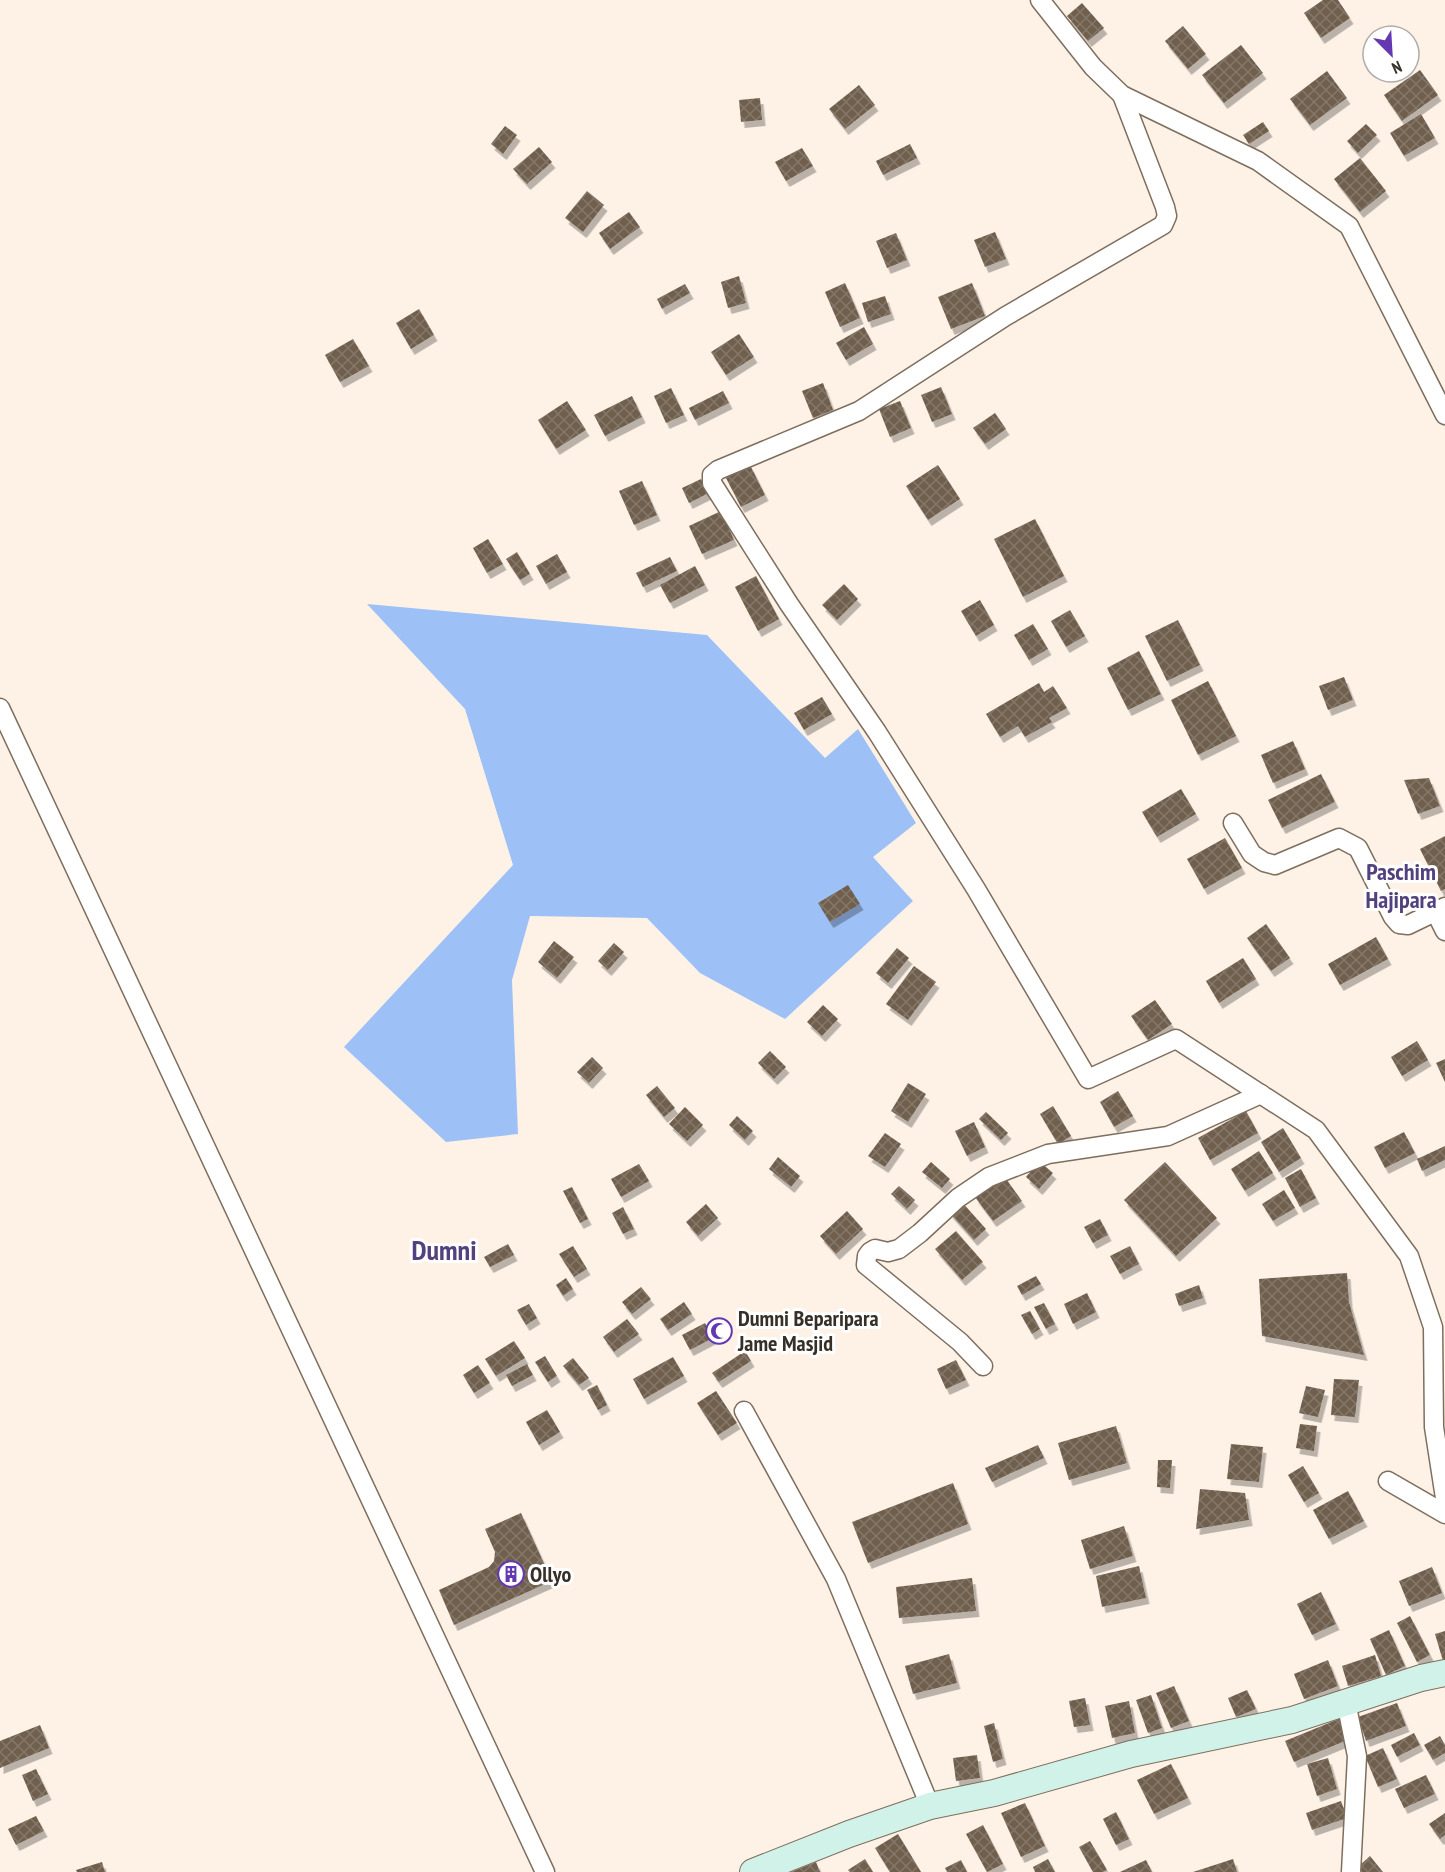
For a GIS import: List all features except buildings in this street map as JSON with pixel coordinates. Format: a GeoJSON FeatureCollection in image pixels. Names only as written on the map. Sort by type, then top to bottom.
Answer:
{"type":"FeatureCollection","features":[{"type":"Feature","properties":{"kind":"street"},"geometry":{"type":"LineString","coordinates":[[1040,0],[1093,67],[1122,94],[1258,161],[1349,226],[1445,416]]}},
{"type":"Feature","properties":{"kind":"street"},"geometry":{"type":"LineString","coordinates":[[1122,94],[1165,207],[1167,216],[1162,225],[1006,316],[859,411],[718,470],[712,475],[712,483],[789,604],[877,732],[976,889],[1088,1079],[1176,1039],[1316,1130],[1409,1256],[1432,1327],[1434,1427],[1445,1498]]}},
{"type":"Feature","properties":{"kind":"street"},"geometry":{"type":"LineString","coordinates":[[0,708],[545,1872]]}},
{"type":"Feature","properties":{"kind":"street"},"geometry":{"type":"LineString","coordinates":[[1233,823],[1252,854],[1264,862],[1275,865],[1339,838],[1358,848],[1393,917],[1399,924],[1408,925],[1440,910],[1445,931]]}},
{"type":"Feature","properties":{"kind":"street"},"geometry":{"type":"LineString","coordinates":[[983,1366],[960,1342],[866,1265],[870,1252],[875,1249],[888,1252],[898,1249],[920,1233],[958,1198],[988,1177],[1048,1154],[1168,1136],[1262,1094]]}},
{"type":"Feature","properties":{"kind":"street"},"geometry":{"type":"LineString","coordinates":[[744,1411],[836,1579],[930,1806]]}},
{"type":"Feature","properties":{"kind":"street"},"geometry":{"type":"LineString","coordinates":[[1388,1481],[1445,1514]]}},
{"type":"Feature","properties":{"kind":"street"},"geometry":{"type":"LineString","coordinates":[[753,1872],[849,1834],[930,1806],[993,1792],[1131,1754],[1292,1720],[1421,1678],[1445,1673]]}},
{"type":"Feature","properties":{"kind":"street"},"geometry":{"type":"LineString","coordinates":[[1346,1702],[1357,1756],[1351,1872]]}},
{"type":"Feature","properties":{"kind":"water"},"geometry":{"type":"Polygon","coordinates":[[[367,604],[707,635],[825,758],[858,729],[916,823],[873,857],[913,901],[785,1019],[700,973],[647,918],[530,916],[512,980],[518,1134],[446,1142],[344,1047],[513,865],[465,709],[367,604]]]}},
{"type":"Feature","properties":{"kind":"place","name":"Dumni Beparipara Jame Masjid"},"geometry":{"type":"Point","coordinates":[719,1331]}},
{"type":"Feature","properties":{"kind":"place","name":"Ollyo"},"geometry":{"type":"Point","coordinates":[511,1574]}},
{"type":"Feature","properties":{"kind":"district","name":"Paschim Hajipara"},"geometry":{"type":"Point","coordinates":[1401,885]}},
{"type":"Feature","properties":{"kind":"district","name":"Dumni"},"geometry":{"type":"Point","coordinates":[444,1249]}}]}
